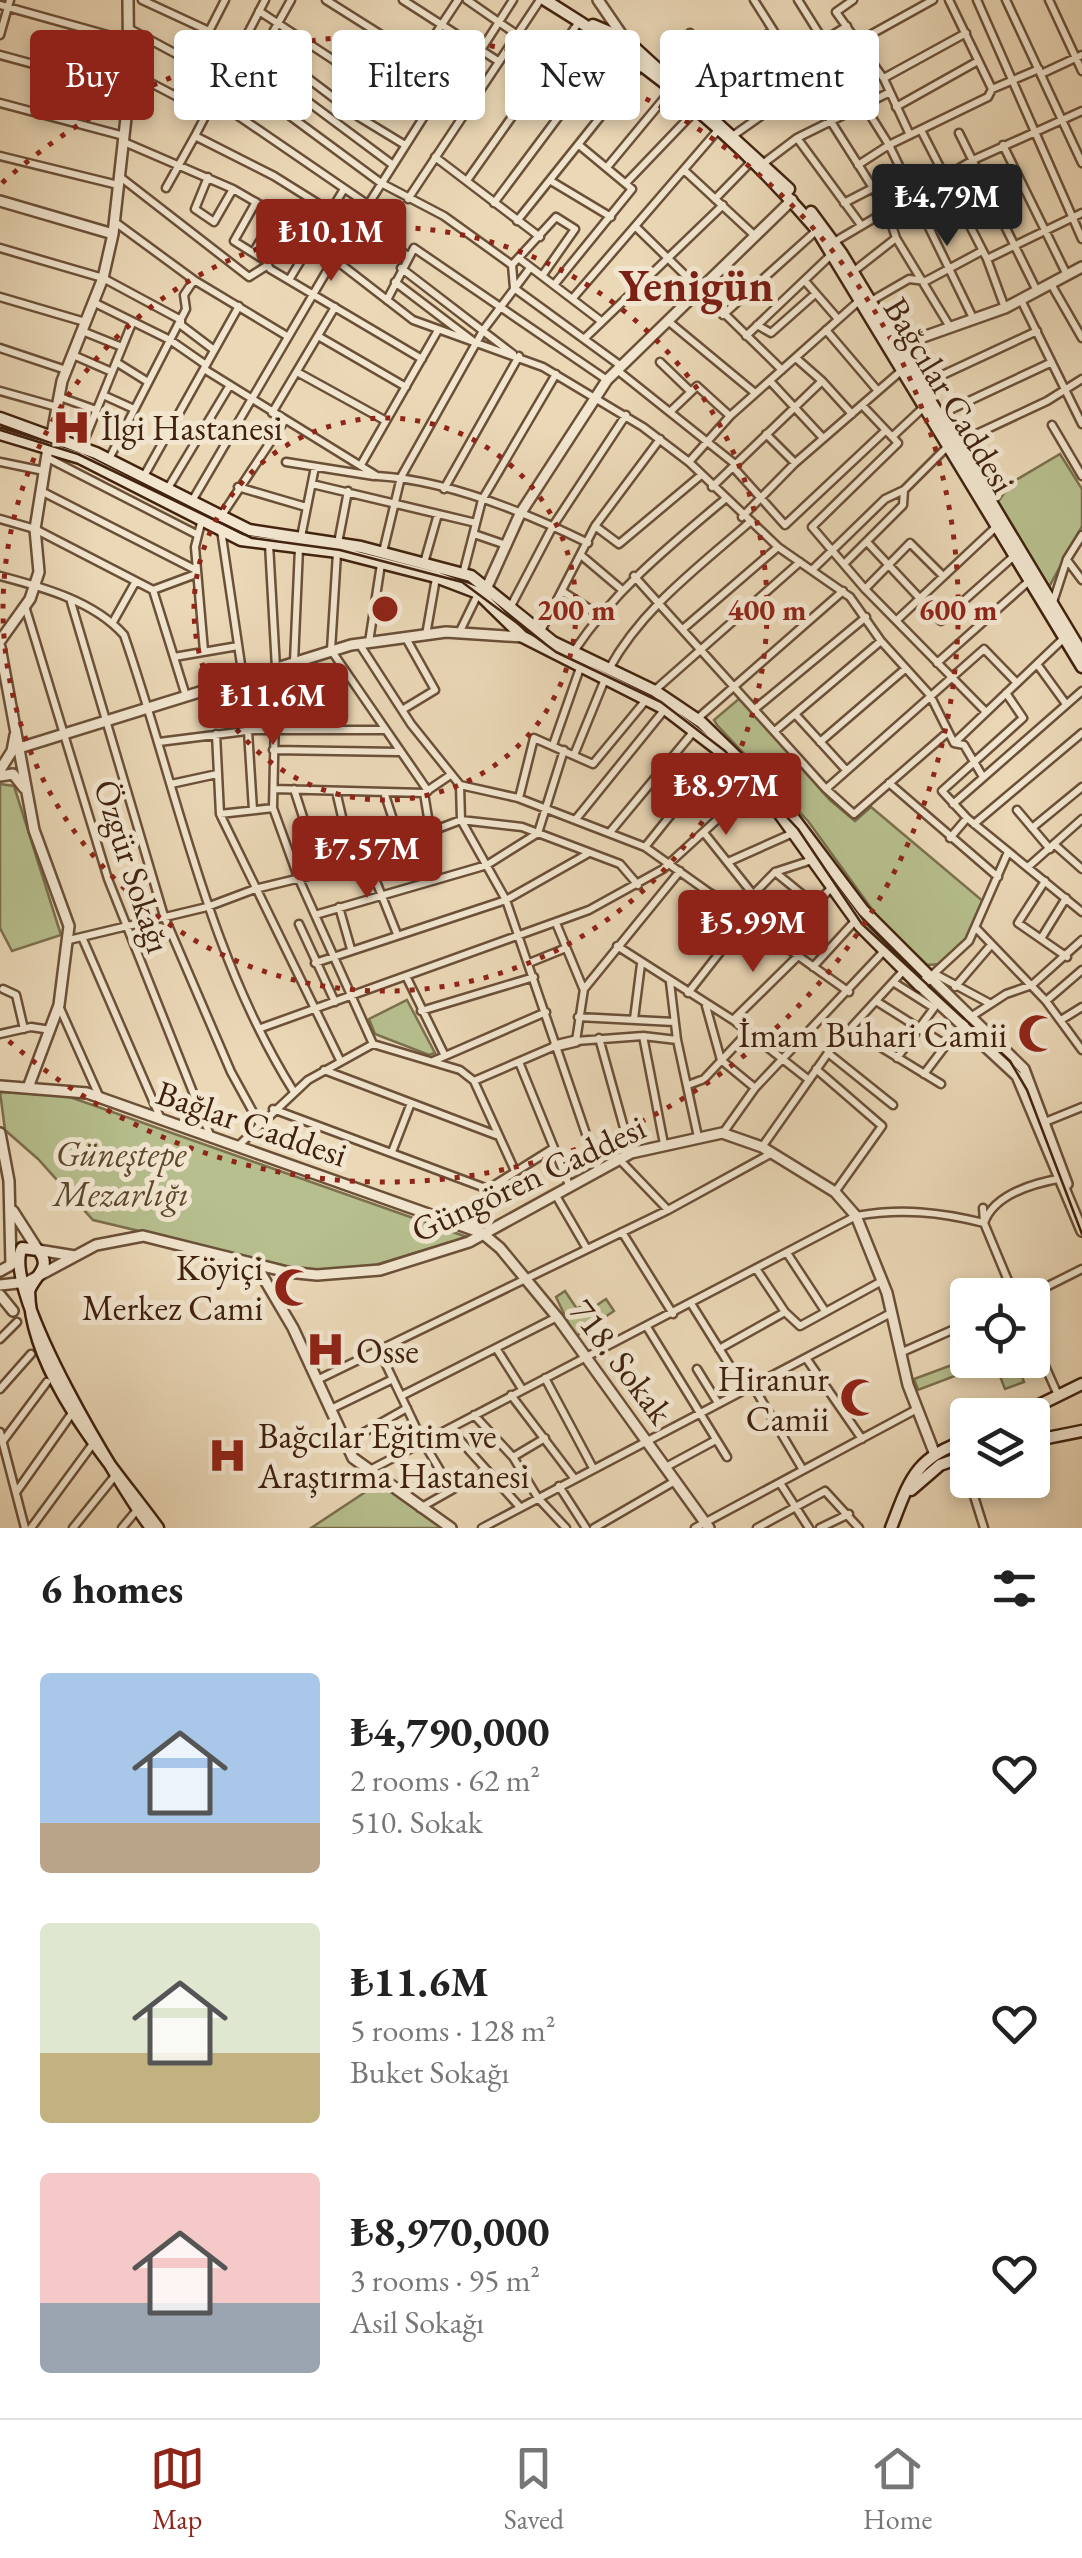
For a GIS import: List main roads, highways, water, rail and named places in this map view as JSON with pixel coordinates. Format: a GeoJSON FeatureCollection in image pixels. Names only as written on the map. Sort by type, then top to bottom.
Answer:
{"type":"FeatureCollection","features":[{"type":"Feature","properties":{"kind":"main road","name":"Bağcılar Caddesi"},"geometry":{"type":"LineString","coordinates":[[542,0],[600,30]]}},
{"type":"Feature","properties":{"kind":"main road","name":"Bağcılar Caddesi"},"geometry":{"type":"LineString","coordinates":[[569,14],[597,30]]}},
{"type":"Feature","properties":{"kind":"main road","name":"Bağcılar Caddesi"},"geometry":{"type":"LineString","coordinates":[[640,62],[660,79]]}},
{"type":"Feature","properties":{"kind":"main road","name":"Bağcılar Caddesi"},"geometry":{"type":"LineString","coordinates":[[709,120],[758,163],[834,248],[938,415],[1014,556],[1082,668]]}},
{"type":"Feature","properties":{"kind":"main road","name":"Bağcılar Caddesi"},"geometry":{"type":"LineString","coordinates":[[714,120],[734,136],[834,248],[852,272],[865,300]]}},
{"type":"Feature","properties":{"kind":"main road","name":"Bağcılar Caddesi"},"geometry":{"type":"LineString","coordinates":[[893,348],[924,407],[1082,653]]}},
{"type":"Feature","properties":{"kind":"main road"},"geometry":{"type":"LineString","coordinates":[[0,418],[82,446],[168,488],[192,501],[241,540],[300,543]]}},
{"type":"Feature","properties":{"kind":"main road"},"geometry":{"type":"LineString","coordinates":[[0,434],[47,453],[80,458],[203,517],[300,543],[424,563],[462,574],[511,606],[540,632],[607,674],[650,695],[696,724],[769,787],[802,824],[863,910],[932,976],[920,986],[884,951],[856,920],[794,832],[755,785],[696,724],[665,709],[650,695]]}},
{"type":"Feature","properties":{"kind":"main road"},"geometry":{"type":"LineString","coordinates":[[382,558],[483,588],[523,637],[580,668],[607,674]]}},
{"type":"Feature","properties":{"kind":"main road"},"geometry":{"type":"LineString","coordinates":[[17,1250],[38,1250],[45,1265],[29,1290],[29,1309],[39,1350],[154,1528],[70,1416],[30,1354],[5,1284],[6,1268],[17,1250]]}},
{"type":"Feature","properties":{"kind":"main road"},"geometry":{"type":"LineString","coordinates":[[6,1268],[19,1278],[36,1279]]}},
{"type":"Feature","properties":{"kind":"main road"},"geometry":{"type":"LineString","coordinates":[[1050,1400],[1082,1384]]}},
{"type":"Feature","properties":{"kind":"main road"},"geometry":{"type":"LineString","coordinates":[[1050,1437],[1082,1431]]}},
{"type":"Feature","properties":{"kind":"main road"},"geometry":{"type":"LineString","coordinates":[[894,1528],[911,1478],[934,1452],[950,1446]]}},
{"type":"Feature","properties":{"kind":"main road"},"geometry":{"type":"LineString","coordinates":[[934,1452],[932,1460],[940,1465]]}},
{"type":"Feature","properties":{"kind":"main road"},"geometry":{"type":"LineString","coordinates":[[894,1528],[915,1483],[950,1462]]}},
{"type":"Feature","properties":{"kind":"tram line"},"geometry":{"type":"LineString","coordinates":[[0,430],[78,454],[252,538],[340,550],[462,582],[556,652],[661,702],[725,751],[798,829],[862,924],[1010,1061],[1027,1090],[1082,1234]]}},
{"type":"Feature","properties":{"kind":"place","name":"İlgi Hastanesi"},"geometry":{"type":"Point","coordinates":[71,427]}},
{"type":"Feature","properties":{"kind":"place","name":"İmam Buhari Camii"},"geometry":{"type":"Point","coordinates":[1037,1034]}},
{"type":"Feature","properties":{"kind":"place","name":"Köyiçi Merkez Cami"},"geometry":{"type":"Point","coordinates":[293,1287]}},
{"type":"Feature","properties":{"kind":"place","name":"Osse"},"geometry":{"type":"Point","coordinates":[326,1350]}},
{"type":"Feature","properties":{"kind":"place","name":"Hiranur Camii"},"geometry":{"type":"Point","coordinates":[859,1398]}},
{"type":"Feature","properties":{"kind":"place","name":"Bağcılar Eğitim ve Araştırma Hastanesi"},"geometry":{"type":"Point","coordinates":[228,1455]}},
{"type":"Feature","properties":{"kind":"district","name":"Yenigün"},"geometry":{"type":"Point","coordinates":[696,285]}},
{"type":"Feature","properties":{"kind":"park label","name":"Güneştepe Mezarlığı"},"geometry":{"type":"Point","coordinates":[121,1173]}}]}
